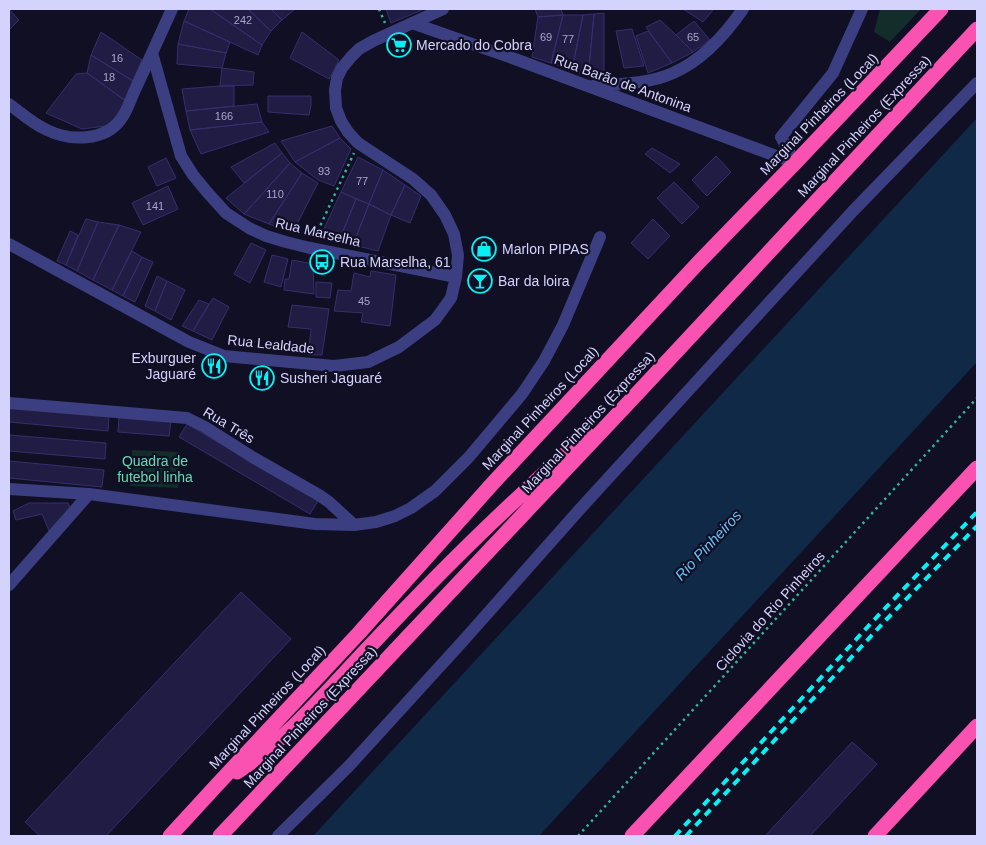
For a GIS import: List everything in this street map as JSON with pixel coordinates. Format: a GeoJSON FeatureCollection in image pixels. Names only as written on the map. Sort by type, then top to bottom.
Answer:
{"type":"FeatureCollection","features":[{"type":"Feature","properties":{"kind":"highway","name":"Marginal Pinheiros (Local)"},"geometry":{"type":"LineString","coordinates":[[170,836],[359,633],[493,483],[698,263],[941,9]]}},
{"type":"Feature","properties":{"kind":"highway","name":"Marginal Pinheiros (Expressa)"},"geometry":{"type":"LineString","coordinates":[[220,836],[632,399],[977,29]]}},
{"type":"Feature","properties":{"kind":"highway"},"geometry":{"type":"LineString","coordinates":[[214,787],[264,753],[289,731],[408,606],[492,522],[567,452],[632,399]]}},
{"type":"Feature","properties":{"kind":"highway"},"geometry":{"type":"LineString","coordinates":[[632,836],[977,468]]}},
{"type":"Feature","properties":{"kind":"highway"},"geometry":{"type":"LineString","coordinates":[[875,836],[977,726]]}},
{"type":"Feature","properties":{"kind":"street"},"geometry":{"type":"LineString","coordinates":[[9,104],[47,130],[72,137],[100,134],[116,125],[126,110],[172,9]]}},
{"type":"Feature","properties":{"kind":"street","name":"Rua Lealdade"},"geometry":{"type":"LineString","coordinates":[[9,244],[189,342],[224,356],[334,366],[368,362],[399,347],[435,320],[451,298],[456,277],[458,255],[454,234],[445,215],[431,195],[413,179],[358,143],[341,122],[336,108],[335,90],[337,78],[342,68],[359,49],[373,40],[443,9]]}},
{"type":"Feature","properties":{"kind":"street"},"geometry":{"type":"LineString","coordinates":[[590,86],[632,83],[672,74],[708,51],[731,27],[743,9]]}},
{"type":"Feature","properties":{"kind":"street"},"geometry":{"type":"LineString","coordinates":[[795,163],[781,137],[833,73],[862,9]]}},
{"type":"Feature","properties":{"kind":"street","name":"Rua Barão de Antonina"},"geometry":{"type":"LineString","coordinates":[[412,23],[590,86],[795,163]]}},
{"type":"Feature","properties":{"kind":"street","name":"Rua Marselha"},"geometry":{"type":"LineString","coordinates":[[152,54],[181,156],[206,192],[226,213],[249,228],[286,242],[456,277]]}},
{"type":"Feature","properties":{"kind":"street"},"geometry":{"type":"LineString","coordinates":[[278,836],[348,766],[463,641],[580,509],[854,211],[977,83]]}},
{"type":"Feature","properties":{"kind":"street"},"geometry":{"type":"LineString","coordinates":[[9,489],[89,494],[315,524],[354,525],[376,522],[395,516],[411,508],[435,491],[469,457],[522,394],[544,361],[563,325],[600,237]]}},
{"type":"Feature","properties":{"kind":"street","name":"Rua Três"},"geometry":{"type":"LineString","coordinates":[[9,403],[187,418],[319,495],[354,525]]}},
{"type":"Feature","properties":{"kind":"street"},"geometry":{"type":"LineString","coordinates":[[9,585],[89,494]]}},
{"type":"Feature","properties":{"kind":"path"},"geometry":{"type":"LineString","coordinates":[[310,248],[358,143]]}},
{"type":"Feature","properties":{"kind":"path","name":"Ciclovia do Rio Pinheiros"},"geometry":{"type":"LineString","coordinates":[[578,836],[977,398]]}},
{"type":"Feature","properties":{"kind":"green space"},"geometry":{"type":"Polygon","coordinates":[[[880,9],[921,9],[890,42],[874,32],[880,9]]]}},
{"type":"Feature","properties":{"kind":"green space","name":"Quadra de futebol linha"},"geometry":{"type":"Polygon","coordinates":[[[132,450],[179,452],[178,488],[130,486],[132,450]]]}},
{"type":"Feature","properties":{"kind":"water","name":"Rio Pinheiros"},"geometry":{"type":"Polygon","coordinates":[[[977,118],[977,362],[539,836],[313,836],[977,118]]]}},
{"type":"Feature","properties":{"kind":"building"},"geometry":{"type":"Polygon","coordinates":[[[9,9],[19,20],[9,30],[9,9]]]}},
{"type":"Feature","properties":{"kind":"building"},"geometry":{"type":"Polygon","coordinates":[[[189,9],[210,9],[262,45],[258,55],[184,21],[189,9]]]}},
{"type":"Feature","properties":{"kind":"building"},"geometry":{"type":"Polygon","coordinates":[[[210,9],[248,9],[271,31],[262,45],[210,9]]]}},
{"type":"Feature","properties":{"kind":"building"},"geometry":{"type":"Polygon","coordinates":[[[248,9],[271,9],[282,20],[271,31],[248,9]]]}},
{"type":"Feature","properties":{"kind":"building"},"geometry":{"type":"Polygon","coordinates":[[[271,9],[295,9],[282,20],[271,9]]]}},
{"type":"Feature","properties":{"kind":"building"},"geometry":{"type":"Polygon","coordinates":[[[386,9],[422,9],[422,10],[391,23],[386,9]]]}},
{"type":"Feature","properties":{"kind":"building"},"geometry":{"type":"Polygon","coordinates":[[[535,9],[561,9],[563,15],[538,17],[535,9]]]}},
{"type":"Feature","properties":{"kind":"building"},"geometry":{"type":"Polygon","coordinates":[[[683,9],[712,9],[713,10],[703,22],[683,9]]]}},
{"type":"Feature","properties":{"kind":"building"},"geometry":{"type":"Polygon","coordinates":[[[604,13],[604,78],[588,77],[594,14],[604,13]]]}},
{"type":"Feature","properties":{"kind":"building"},"geometry":{"type":"Polygon","coordinates":[[[594,14],[588,77],[572,70],[583,15],[594,14]]]}},
{"type":"Feature","properties":{"kind":"building"},"geometry":{"type":"Polygon","coordinates":[[[563,15],[551,63],[532,57],[538,17],[563,15]]]}},
{"type":"Feature","properties":{"kind":"building"},"geometry":{"type":"Polygon","coordinates":[[[563,15],[583,15],[572,70],[551,63],[563,15]]]}},
{"type":"Feature","properties":{"kind":"building"},"geometry":{"type":"Polygon","coordinates":[[[660,20],[693,52],[672,63],[646,27],[660,20]]]}},
{"type":"Feature","properties":{"kind":"building"},"geometry":{"type":"Polygon","coordinates":[[[184,21],[230,42],[226,53],[178,44],[184,21]]]}},
{"type":"Feature","properties":{"kind":"building"},"geometry":{"type":"Polygon","coordinates":[[[694,21],[710,40],[693,52],[676,35],[694,21]]]}},
{"type":"Feature","properties":{"kind":"building"},"geometry":{"type":"Polygon","coordinates":[[[632,29],[644,66],[624,68],[616,31],[632,29]]]}},
{"type":"Feature","properties":{"kind":"building"},"geometry":{"type":"Polygon","coordinates":[[[648,31],[672,63],[648,73],[636,36],[648,31]]]}},
{"type":"Feature","properties":{"kind":"building"},"geometry":{"type":"Polygon","coordinates":[[[101,32],[142,60],[133,81],[91,55],[101,32]]]}},
{"type":"Feature","properties":{"kind":"building"},"geometry":{"type":"Polygon","coordinates":[[[302,32],[339,60],[329,79],[290,58],[302,32]]]}},
{"type":"Feature","properties":{"kind":"building"},"geometry":{"type":"Polygon","coordinates":[[[178,44],[226,53],[222,68],[177,64],[178,44]]]}},
{"type":"Feature","properties":{"kind":"building"},"geometry":{"type":"Polygon","coordinates":[[[91,55],[133,81],[126,101],[87,73],[91,55]]]}},
{"type":"Feature","properties":{"kind":"building"},"geometry":{"type":"Polygon","coordinates":[[[222,68],[254,72],[253,85],[220,86],[222,68]]]}},
{"type":"Feature","properties":{"kind":"building"},"geometry":{"type":"Polygon","coordinates":[[[87,73],[126,101],[121,113],[106,126],[82,129],[46,113],[76,74],[87,73]]]}},
{"type":"Feature","properties":{"kind":"building"},"geometry":{"type":"Polygon","coordinates":[[[234,86],[234,106],[186,111],[182,89],[234,86]]]}},
{"type":"Feature","properties":{"kind":"building"},"geometry":{"type":"Polygon","coordinates":[[[268,96],[311,96],[309,115],[268,112],[268,96]]]}},
{"type":"Feature","properties":{"kind":"building"},"geometry":{"type":"Polygon","coordinates":[[[257,104],[262,122],[190,130],[186,111],[257,104]]]}},
{"type":"Feature","properties":{"kind":"building"},"geometry":{"type":"Polygon","coordinates":[[[262,122],[269,132],[201,154],[190,130],[262,122]]]}},
{"type":"Feature","properties":{"kind":"building"},"geometry":{"type":"Polygon","coordinates":[[[332,126],[340,138],[295,162],[281,141],[332,126]]]}},
{"type":"Feature","properties":{"kind":"building"},"geometry":{"type":"Polygon","coordinates":[[[340,138],[351,149],[334,186],[318,180],[295,162],[340,138]]]}},
{"type":"Feature","properties":{"kind":"building"},"geometry":{"type":"Polygon","coordinates":[[[275,143],[282,153],[244,183],[231,167],[275,143]]]}},
{"type":"Feature","properties":{"kind":"building"},"geometry":{"type":"Polygon","coordinates":[[[652,148],[680,164],[670,173],[645,154],[652,148]]]}},
{"type":"Feature","properties":{"kind":"building"},"geometry":{"type":"Polygon","coordinates":[[[282,153],[290,163],[244,214],[226,198],[282,153]]]}},
{"type":"Feature","properties":{"kind":"building"},"geometry":{"type":"Polygon","coordinates":[[[716,156],[731,172],[707,196],[692,180],[716,156]]]}},
{"type":"Feature","properties":{"kind":"building"},"geometry":{"type":"Polygon","coordinates":[[[358,157],[383,170],[369,204],[341,192],[358,157]]]}},
{"type":"Feature","properties":{"kind":"building"},"geometry":{"type":"Polygon","coordinates":[[[166,158],[176,178],[157,186],[148,167],[166,158]]]}},
{"type":"Feature","properties":{"kind":"building"},"geometry":{"type":"Polygon","coordinates":[[[290,163],[302,173],[269,224],[244,214],[290,163]]]}},
{"type":"Feature","properties":{"kind":"building"},"geometry":{"type":"Polygon","coordinates":[[[383,170],[405,185],[391,215],[369,204],[383,170]]]}},
{"type":"Feature","properties":{"kind":"building"},"geometry":{"type":"Polygon","coordinates":[[[302,173],[318,183],[293,232],[269,224],[302,173]]]}},
{"type":"Feature","properties":{"kind":"building"},"geometry":{"type":"Polygon","coordinates":[[[674,182],[699,207],[682,224],[657,198],[674,182]]]}},
{"type":"Feature","properties":{"kind":"building"},"geometry":{"type":"Polygon","coordinates":[[[405,185],[421,196],[410,223],[391,215],[405,185]]]}},
{"type":"Feature","properties":{"kind":"building"},"geometry":{"type":"Polygon","coordinates":[[[168,186],[178,209],[143,225],[132,203],[168,186]]]}},
{"type":"Feature","properties":{"kind":"building"},"geometry":{"type":"Polygon","coordinates":[[[341,192],[356,199],[339,241],[321,235],[341,192]]]}},
{"type":"Feature","properties":{"kind":"building"},"geometry":{"type":"Polygon","coordinates":[[[356,199],[369,204],[353,245],[339,241],[356,199]]]}},
{"type":"Feature","properties":{"kind":"building"},"geometry":{"type":"Polygon","coordinates":[[[369,204],[391,215],[378,251],[353,245],[369,204]]]}},
{"type":"Feature","properties":{"kind":"building"},"geometry":{"type":"Polygon","coordinates":[[[86,219],[98,222],[77,271],[66,265],[86,219]]]}},
{"type":"Feature","properties":{"kind":"building"},"geometry":{"type":"Polygon","coordinates":[[[653,219],[670,236],[648,259],[631,243],[653,219]]]}},
{"type":"Feature","properties":{"kind":"building"},"geometry":{"type":"Polygon","coordinates":[[[98,222],[119,225],[93,280],[77,271],[98,222]]]}},
{"type":"Feature","properties":{"kind":"building"},"geometry":{"type":"Polygon","coordinates":[[[119,225],[141,232],[112,290],[93,280],[119,225]]]}},
{"type":"Feature","properties":{"kind":"building"},"geometry":{"type":"Polygon","coordinates":[[[70,231],[78,235],[66,265],[57,261],[70,231]]]}},
{"type":"Feature","properties":{"kind":"building"},"geometry":{"type":"Polygon","coordinates":[[[251,243],[266,250],[250,283],[234,274],[251,243]]]}},
{"type":"Feature","properties":{"kind":"building"},"geometry":{"type":"Polygon","coordinates":[[[132,251],[142,257],[123,296],[112,290],[132,251]]]}},
{"type":"Feature","properties":{"kind":"building"},"geometry":{"type":"Polygon","coordinates":[[[272,255],[288,259],[281,287],[264,282],[272,255]]]}},
{"type":"Feature","properties":{"kind":"building"},"geometry":{"type":"Polygon","coordinates":[[[142,257],[153,262],[135,302],[123,296],[142,257]]]}},
{"type":"Feature","properties":{"kind":"building"},"geometry":{"type":"Polygon","coordinates":[[[292,260],[313,264],[314,294],[284,290],[285,279],[289,279],[292,260]]]}},
{"type":"Feature","properties":{"kind":"building"},"geometry":{"type":"Polygon","coordinates":[[[371,271],[396,275],[390,326],[361,322],[363,313],[334,311],[338,290],[351,291],[354,273],[370,277],[371,271]]]}},
{"type":"Feature","properties":{"kind":"building"},"geometry":{"type":"Polygon","coordinates":[[[157,276],[167,281],[155,311],[145,306],[157,276]]]}},
{"type":"Feature","properties":{"kind":"building"},"geometry":{"type":"Polygon","coordinates":[[[167,281],[185,290],[171,320],[155,311],[167,281]]]}},
{"type":"Feature","properties":{"kind":"building"},"geometry":{"type":"Polygon","coordinates":[[[316,282],[332,283],[330,298],[316,297],[316,282]]]}},
{"type":"Feature","properties":{"kind":"building"},"geometry":{"type":"Polygon","coordinates":[[[213,298],[229,307],[212,340],[193,331],[213,298]]]}},
{"type":"Feature","properties":{"kind":"building"},"geometry":{"type":"Polygon","coordinates":[[[199,300],[209,304],[193,331],[182,326],[199,300]]]}},
{"type":"Feature","properties":{"kind":"building"},"geometry":{"type":"Polygon","coordinates":[[[292,305],[329,309],[322,355],[308,355],[311,329],[288,327],[292,305]]]}},
{"type":"Feature","properties":{"kind":"building"},"geometry":{"type":"Polygon","coordinates":[[[9,407],[109,416],[108,431],[9,422],[9,407]]]}},
{"type":"Feature","properties":{"kind":"building"},"geometry":{"type":"Polygon","coordinates":[[[119,417],[171,421],[169,436],[118,432],[119,417]]]}},
{"type":"Feature","properties":{"kind":"building"},"geometry":{"type":"Polygon","coordinates":[[[187,424],[318,501],[310,514],[179,437],[187,424]]]}},
{"type":"Feature","properties":{"kind":"building"},"geometry":{"type":"Polygon","coordinates":[[[9,435],[106,443],[105,459],[9,451],[9,435]]]}},
{"type":"Feature","properties":{"kind":"building"},"geometry":{"type":"Polygon","coordinates":[[[9,461],[104,470],[102,487],[9,478],[9,461]]]}},
{"type":"Feature","properties":{"kind":"building"},"geometry":{"type":"Polygon","coordinates":[[[29,503],[68,503],[72,511],[50,533],[42,514],[16,520],[13,511],[29,503]]]}},
{"type":"Feature","properties":{"kind":"building"},"geometry":{"type":"Polygon","coordinates":[[[241,592],[291,639],[106,836],[40,836],[25,822],[241,592]]]}},
{"type":"Feature","properties":{"kind":"building"},"geometry":{"type":"Polygon","coordinates":[[[852,742],[877,764],[810,836],[765,836],[852,742]]]}},
{"type":"Feature","properties":{"kind":"railway"},"geometry":{"type":"LineString","coordinates":[[675,836],[873,621],[977,512]]}},
{"type":"Feature","properties":{"kind":"railway"},"geometry":{"type":"LineString","coordinates":[[686,836],[885,621],[977,526]]}},
{"type":"Feature","properties":{"kind":"place","name":"Mercado do Cobra"},"geometry":{"type":"Point","coordinates":[399,45]}},
{"type":"Feature","properties":{"kind":"place","name":"Marlon PIPAS"},"geometry":{"type":"Point","coordinates":[484,249]}},
{"type":"Feature","properties":{"kind":"place","name":"Rua Marselha, 61"},"geometry":{"type":"Point","coordinates":[322,262]}},
{"type":"Feature","properties":{"kind":"place","name":"Bar da loira"},"geometry":{"type":"Point","coordinates":[480,281]}},
{"type":"Feature","properties":{"kind":"place","name":"Exburguer Jaguaré"},"geometry":{"type":"Point","coordinates":[214,366]}},
{"type":"Feature","properties":{"kind":"place","name":"Susheri Jaguaré"},"geometry":{"type":"Point","coordinates":[262,378]}}]}
